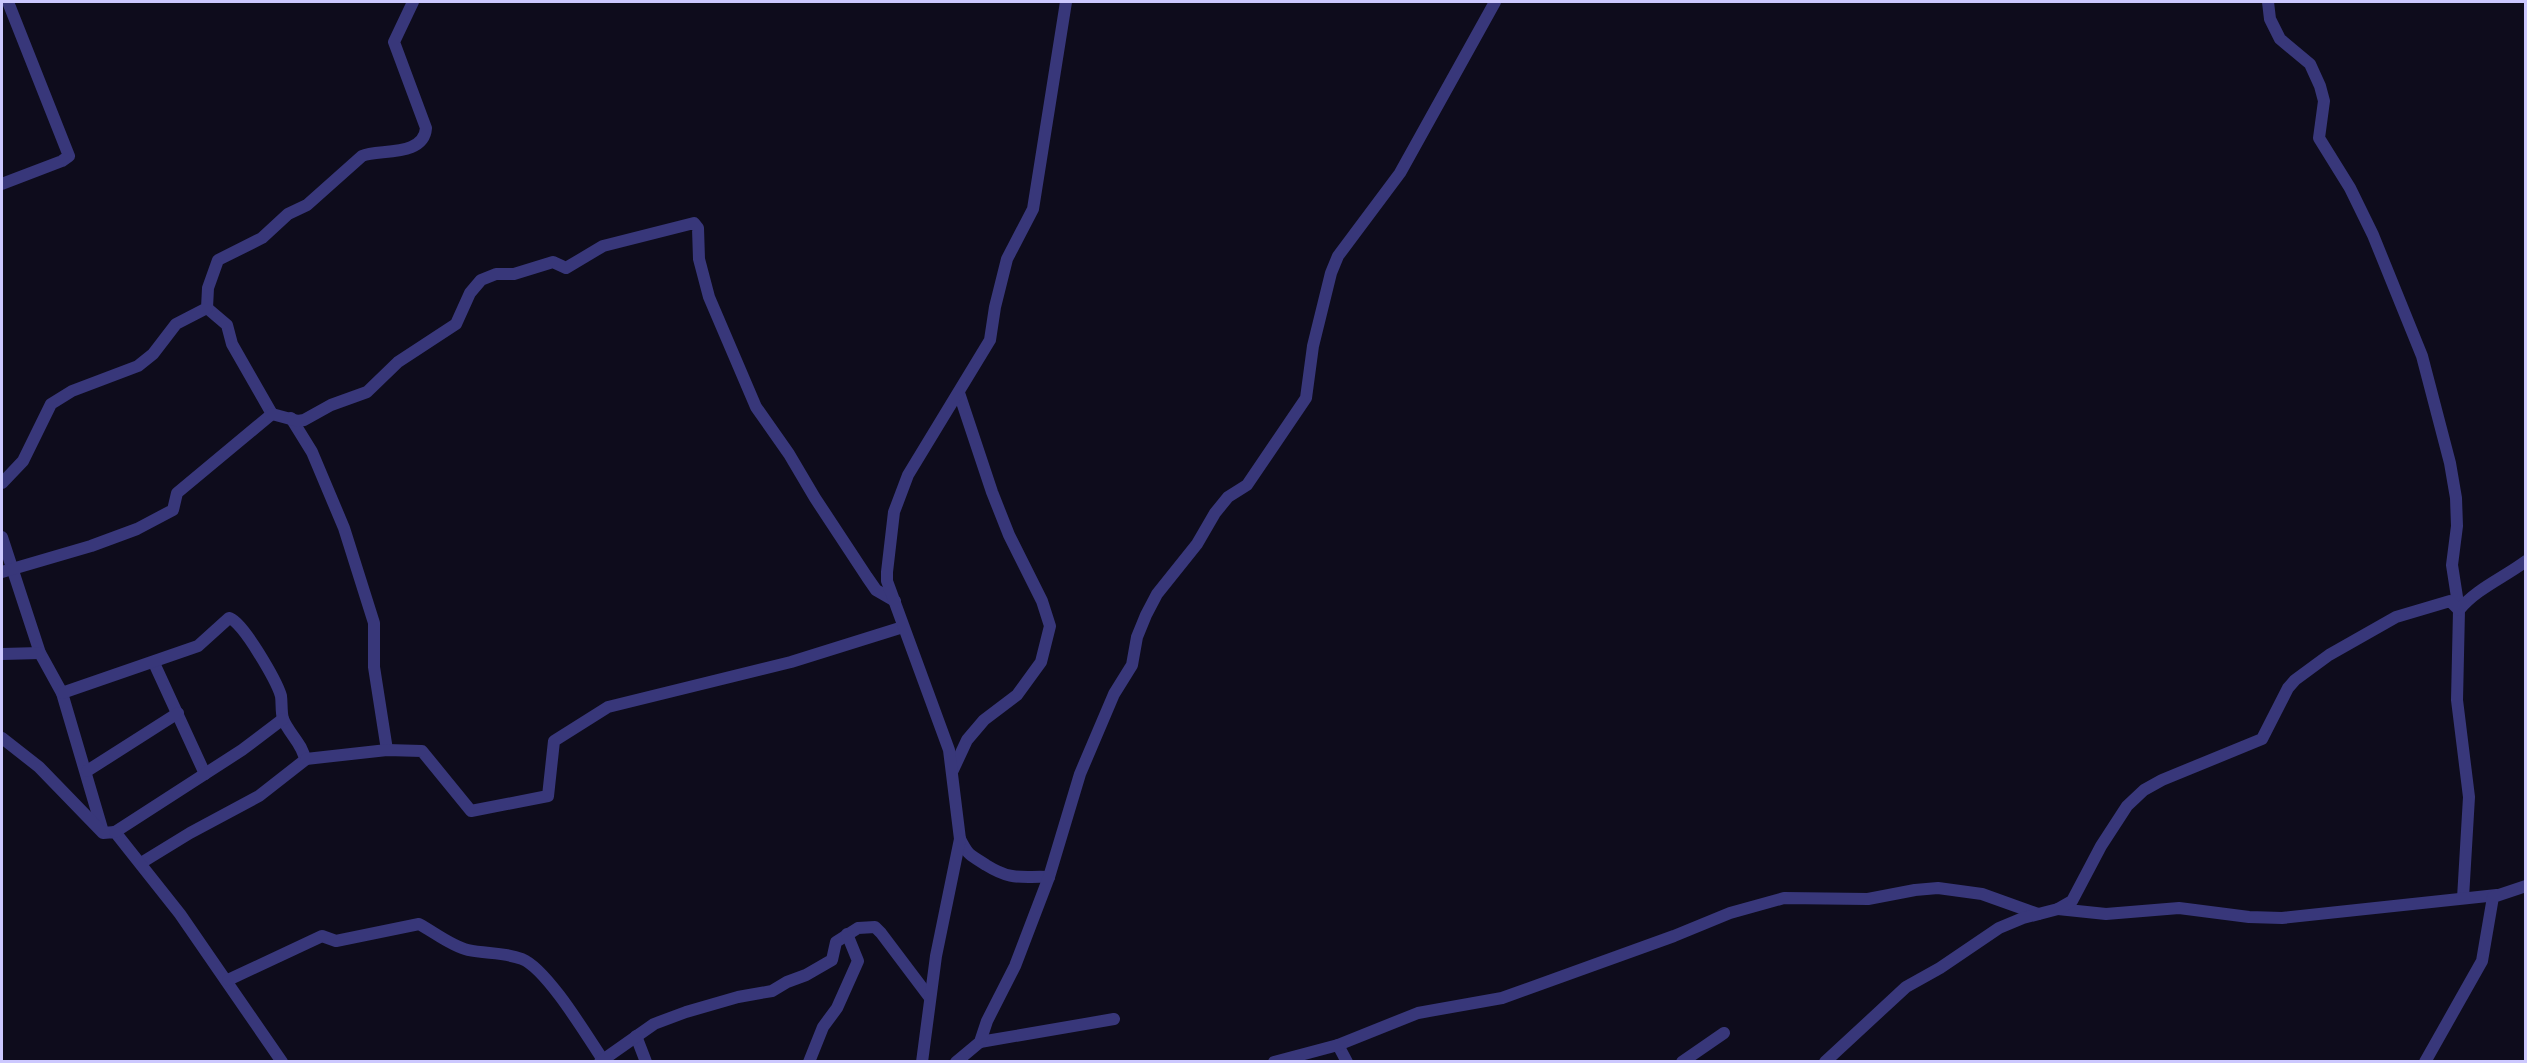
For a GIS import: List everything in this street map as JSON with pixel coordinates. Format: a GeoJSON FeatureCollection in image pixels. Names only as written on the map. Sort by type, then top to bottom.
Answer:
{"type":"FeatureCollection","features":[{"type":"Feature","properties":{"kind":"street"},"geometry":{"type":"LineString","coordinates":[[2,184],[69,156],[8,2]]}},
{"type":"Feature","properties":{"kind":"street"},"geometry":{"type":"LineString","coordinates":[[207,308],[208,288],[218,260],[262,238],[288,214],[308,205],[362,156],[369,153],[390,153],[407,148],[427,132],[394,42],[413,2]]}},
{"type":"Feature","properties":{"kind":"street"},"geometry":{"type":"LineString","coordinates":[[922,1062],[930,998],[960,839],[949,750],[903,627],[886,572],[894,512],[908,475],[990,340],[1007,259],[1034,209],[1066,2]]}},
{"type":"Feature","properties":{"kind":"street"},"geometry":{"type":"LineString","coordinates":[[980,1042],[987,1021],[1015,966],[1049,877],[1080,774],[1113,694],[1132,665],[1137,637],[1146,615],[1157,594],[1197,544],[1215,513],[1228,497],[1246,485],[1305,398],[1313,346],[1331,273],[1338,256],[1400,173],[1495,2]]}},
{"type":"Feature","properties":{"kind":"street"},"geometry":{"type":"LineString","coordinates":[[2268,2],[2270,19],[2280,39],[2310,64],[2316,75],[2324,101],[2319,138],[2326,153],[2346,181],[2373,235],[2427,368],[2457,498],[2457,526],[2452,565],[2459,610],[2457,700],[2469,797],[2463,898]]}},
{"type":"Feature","properties":{"kind":"street"},"geometry":{"type":"LineString","coordinates":[[207,308],[227,325],[232,344],[272,414],[298,421],[304,420],[331,405],[368,392],[398,362],[456,324],[470,293],[481,280],[496,274],[523,272],[553,262],[566,268],[603,246],[694,223],[698,228],[701,269],[709,297],[756,407],[789,454],[815,498],[876,590],[895,601]]}},
{"type":"Feature","properties":{"kind":"street"},"geometry":{"type":"LineString","coordinates":[[2,483],[23,461],[51,404],[72,391],[138,366],[153,354],[176,324],[207,308]]}},
{"type":"Feature","properties":{"kind":"street"},"geometry":{"type":"LineString","coordinates":[[953,770],[967,740],[984,720],[1017,694],[1041,662],[1050,626],[1042,601],[1009,535],[992,492],[959,393]]}},
{"type":"Feature","properties":{"kind":"street"},"geometry":{"type":"LineString","coordinates":[[7,569],[110,539],[137,529],[172,510],[177,493],[272,414]]}},
{"type":"Feature","properties":{"kind":"street"},"geometry":{"type":"LineString","coordinates":[[291,418],[312,452],[344,528],[374,623],[374,667],[387,750]]}},
{"type":"Feature","properties":{"kind":"street"},"geometry":{"type":"LineString","coordinates":[[2,537],[7,569],[40,653],[62,693],[109,832]]}},
{"type":"Feature","properties":{"kind":"street"},"geometry":{"type":"LineString","coordinates":[[2459,610],[2470,596],[2504,578],[2526,561]]}},
{"type":"Feature","properties":{"kind":"street"},"geometry":{"type":"LineString","coordinates":[[1825,1062],[1906,987],[1940,968],[2000,928],[2058,909],[2074,898],[2101,846],[2127,806],[2144,790],[2162,780],[2262,739],[2288,688],[2295,680],[2330,655],[2396,617],[2450,601],[2459,610]]}},
{"type":"Feature","properties":{"kind":"street"},"geometry":{"type":"LineString","coordinates":[[62,693],[198,646],[229,618],[234,619],[245,631],[276,685],[281,697],[283,719],[306,759]]}},
{"type":"Feature","properties":{"kind":"street"},"geometry":{"type":"LineString","coordinates":[[141,863],[190,833],[259,796],[306,759],[387,750],[422,751],[471,811],[548,796],[554,741],[608,707],[791,662],[903,627]]}},
{"type":"Feature","properties":{"kind":"street"},"geometry":{"type":"LineString","coordinates":[[2,654],[40,653]]}},
{"type":"Feature","properties":{"kind":"street"},"geometry":{"type":"LineString","coordinates":[[154,663],[205,774]]}},
{"type":"Feature","properties":{"kind":"street"},"geometry":{"type":"LineString","coordinates":[[87,771],[178,713]]}},
{"type":"Feature","properties":{"kind":"street"},"geometry":{"type":"LineString","coordinates":[[109,832],[205,774],[283,719]]}},
{"type":"Feature","properties":{"kind":"street"},"geometry":{"type":"LineString","coordinates":[[2,738],[39,767],[141,863],[228,980],[282,1062]]}},
{"type":"Feature","properties":{"kind":"street"},"geometry":{"type":"LineString","coordinates":[[960,839],[968,855],[998,874],[1012,877],[1049,877]]}},
{"type":"Feature","properties":{"kind":"street"},"geometry":{"type":"LineString","coordinates":[[2058,909],[2106,915],[2179,908],[2249,917],[2282,918],[2497,894],[2526,886]]}},
{"type":"Feature","properties":{"kind":"street"},"geometry":{"type":"LineString","coordinates":[[1274,1062],[1338,1045],[1418,1013],[1502,998],[1674,936],[1730,913],[1784,898],[1868,899],[1938,888],[1982,894],[2038,914]]}},
{"type":"Feature","properties":{"kind":"street"},"geometry":{"type":"LineString","coordinates":[[2425,1062],[2482,961],[2491,901],[2497,894]]}},
{"type":"Feature","properties":{"kind":"street"},"geometry":{"type":"LineString","coordinates":[[228,980],[322,936],[336,941],[419,924],[465,949],[498,953],[524,960],[533,966],[566,1005],[601,1061],[654,1024],[738,997],[772,991],[832,960],[836,942],[858,928],[875,927],[930,998]]}},
{"type":"Feature","properties":{"kind":"street"},"geometry":{"type":"LineString","coordinates":[[809,1062],[823,1027],[837,1008],[858,961],[847,934]]}},
{"type":"Feature","properties":{"kind":"street"},"geometry":{"type":"LineString","coordinates":[[836,942],[858,961]]}},
{"type":"Feature","properties":{"kind":"street"},"geometry":{"type":"LineString","coordinates":[[956,1062],[980,1042],[1114,1019]]}},
{"type":"Feature","properties":{"kind":"street"},"geometry":{"type":"LineString","coordinates":[[1682,1062],[1724,1033]]}},
{"type":"Feature","properties":{"kind":"street"},"geometry":{"type":"LineString","coordinates":[[636,1036],[646,1062]]}},
{"type":"Feature","properties":{"kind":"street"},"geometry":{"type":"LineString","coordinates":[[1338,1045],[1347,1062]]}}]}
